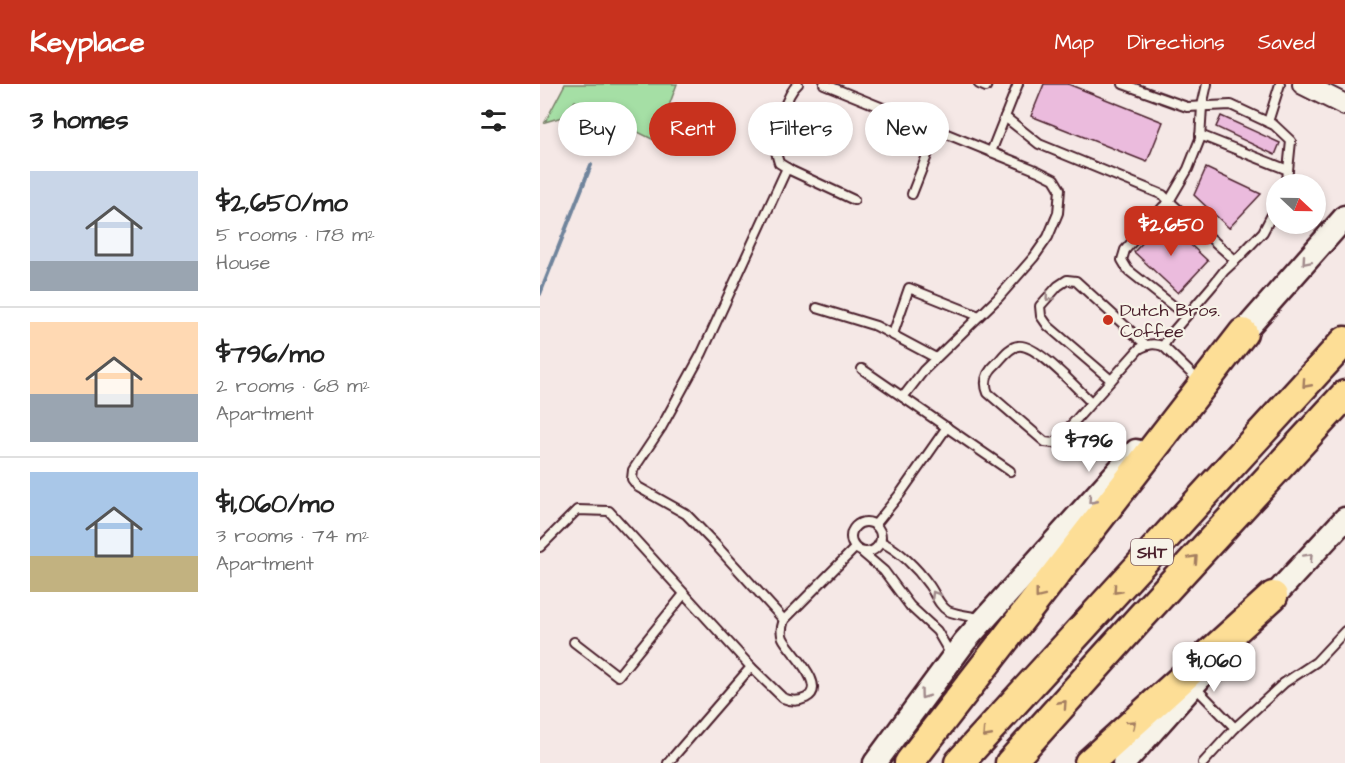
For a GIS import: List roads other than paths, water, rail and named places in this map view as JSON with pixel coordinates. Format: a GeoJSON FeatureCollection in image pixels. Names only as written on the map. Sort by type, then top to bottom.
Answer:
{"type":"FeatureCollection","features":[{"type":"Feature","properties":{"kind":"highway"},"geometry":{"type":"LineString","coordinates":[[909,763],[1243,333]]}},
{"type":"Feature","properties":{"kind":"highway","name":"SHT"},"geometry":{"type":"LineString","coordinates":[[959,763],[1345,341]]}},
{"type":"Feature","properties":{"kind":"highway","name":"SHT"},"geometry":{"type":"LineString","coordinates":[[1010,763],[1345,395]]}},
{"type":"Feature","properties":{"kind":"highway"},"geometry":{"type":"LineString","coordinates":[[1089,763],[1190,681],[1273,596]]}},
{"type":"Feature","properties":{"kind":"main road"},"geometry":{"type":"LineString","coordinates":[[874,763],[965,641],[1345,217]]}},
{"type":"Feature","properties":{"kind":"main road"},"geometry":{"type":"LineString","coordinates":[[1273,596],[1345,519]]}},
{"type":"Feature","properties":{"kind":"main road"},"geometry":{"type":"LineString","coordinates":[[1124,763],[1190,681]]}},
{"type":"Feature","properties":{"kind":"street"},"geometry":{"type":"LineString","coordinates":[[1303,84],[1345,105]]}},
{"type":"Feature","properties":{"kind":"lane"},"geometry":{"type":"LineString","coordinates":[[798,84],[788,99],[780,121],[776,144],[779,164],[854,200]]}},
{"type":"Feature","properties":{"kind":"lane"},"geometry":{"type":"LineString","coordinates":[[824,84],[868,102]]}},
{"type":"Feature","properties":{"kind":"lane"},"geometry":{"type":"LineString","coordinates":[[979,84],[986,87],[987,84]]}},
{"type":"Feature","properties":{"kind":"lane"},"geometry":{"type":"LineString","coordinates":[[991,152],[1018,84]]}},
{"type":"Feature","properties":{"kind":"lane"},"geometry":{"type":"LineString","coordinates":[[1123,84],[1187,107],[1231,105],[1274,125],[1290,141],[1288,174]]}},
{"type":"Feature","properties":{"kind":"lane"},"geometry":{"type":"LineString","coordinates":[[1186,316],[1128,270],[1122,260],[1125,250],[1170,202],[1188,169],[1200,140],[1202,106],[1207,84]]}},
{"type":"Feature","properties":{"kind":"lane"},"geometry":{"type":"LineString","coordinates":[[1268,122],[1280,84]]}},
{"type":"Feature","properties":{"kind":"lane"},"geometry":{"type":"LineString","coordinates":[[1005,117],[1039,144],[1163,195],[1235,260]]}},
{"type":"Feature","properties":{"kind":"lane"},"geometry":{"type":"LineString","coordinates":[[903,397],[924,370],[998,298],[1034,257],[1048,237],[1058,213],[1060,189],[1054,178],[949,135]]}},
{"type":"Feature","properties":{"kind":"lane"},"geometry":{"type":"LineString","coordinates":[[1200,135],[1288,171]]}},
{"type":"Feature","properties":{"kind":"lane"},"geometry":{"type":"LineString","coordinates":[[912,194],[927,156]]}},
{"type":"Feature","properties":{"kind":"lane"},"geometry":{"type":"LineString","coordinates":[[784,620],[686,514],[638,487],[632,478],[633,470],[661,428],[702,353],[787,168]]}},
{"type":"Feature","properties":{"kind":"lane"},"geometry":{"type":"LineString","coordinates":[[1163,346],[1224,271],[1266,226]]}},
{"type":"Feature","properties":{"kind":"lane"},"geometry":{"type":"LineString","coordinates":[[1111,380],[1048,326],[1041,316],[1040,306],[1058,286],[1067,280],[1076,282],[1146,345]]}},
{"type":"Feature","properties":{"kind":"lane"},"geometry":{"type":"LineString","coordinates":[[893,334],[909,288],[980,315]]}},
{"type":"Feature","properties":{"kind":"lane"},"geometry":{"type":"LineString","coordinates":[[817,308],[876,326],[936,358]]}},
{"type":"Feature","properties":{"kind":"lane"},"geometry":{"type":"LineString","coordinates":[[1090,402],[1039,353],[1027,347],[1017,346],[1011,349],[991,369],[986,378],[985,386],[988,393],[1045,442],[1053,443],[1139,349],[1146,345],[1154,343],[1163,346],[1199,381]]}},
{"type":"Feature","properties":{"kind":"lane"},"geometry":{"type":"LineString","coordinates":[[862,369],[1010,471]]}},
{"type":"Feature","properties":{"kind":"lane"},"geometry":{"type":"LineString","coordinates":[[875,525],[947,427]]}},
{"type":"Feature","properties":{"kind":"lane"},"geometry":{"type":"LineString","coordinates":[[540,547],[577,510],[609,511],[751,667],[789,701],[806,698],[812,687],[810,674],[782,636],[781,627],[784,620],[855,548]]}},
{"type":"Feature","properties":{"kind":"lane"},"geometry":{"type":"LineString","coordinates":[[863,553],[876,549],[881,542],[881,532],[875,525],[867,522],[854,527],[850,535],[855,548],[884,571],[910,606],[937,631],[952,658]]}},
{"type":"Feature","properties":{"kind":"lane"},"geometry":{"type":"LineString","coordinates":[[881,542],[902,556],[917,570],[947,610],[985,619]]}},
{"type":"Feature","properties":{"kind":"lane"},"geometry":{"type":"LineString","coordinates":[[574,642],[618,676],[684,594]]}},
{"type":"Feature","properties":{"kind":"lane"},"geometry":{"type":"LineString","coordinates":[[1203,763],[1235,728],[1284,683],[1316,662],[1345,631]]}},
{"type":"Feature","properties":{"kind":"lane"},"geometry":{"type":"LineString","coordinates":[[668,763],[751,667]]}},
{"type":"Feature","properties":{"kind":"lane"},"geometry":{"type":"LineString","coordinates":[[1190,681],[1235,728]]}},
{"type":"Feature","properties":{"kind":"waterway"},"geometry":{"type":"LineString","coordinates":[[540,294],[591,165]]}},
{"type":"Feature","properties":{"kind":"place","name":"Dutch Bros. Coffee"},"geometry":{"type":"Point","coordinates":[1108,320]}}]}
